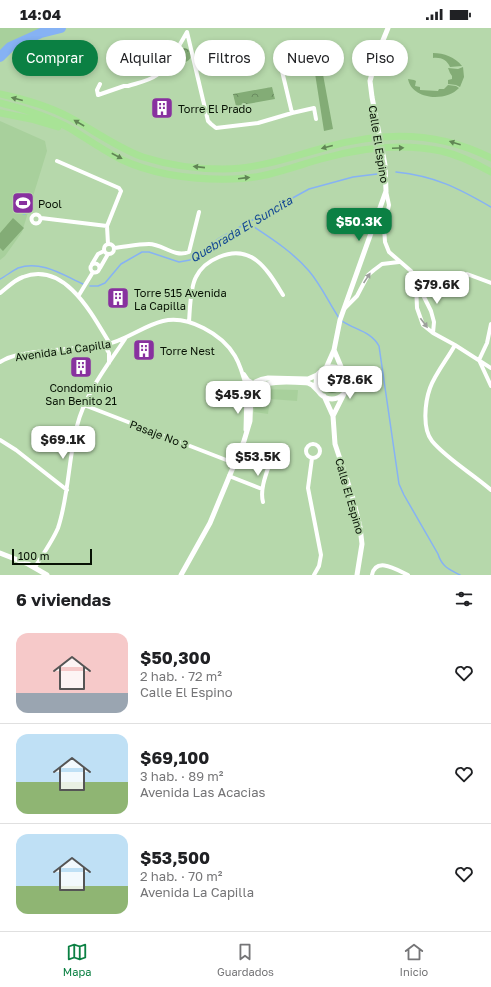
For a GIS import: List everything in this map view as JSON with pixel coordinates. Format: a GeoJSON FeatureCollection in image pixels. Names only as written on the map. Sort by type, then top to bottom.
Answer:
{"type":"FeatureCollection","features":[{"type":"Feature","properties":{"kind":"highway"},"geometry":{"type":"LineString","coordinates":[[0,94],[34,103],[71,118],[142,157],[201,168],[223,169],[265,164],[344,143],[383,137],[402,136],[447,141],[491,158]]}},
{"type":"Feature","properties":{"kind":"highway"},"geometry":{"type":"LineString","coordinates":[[0,103],[33,112],[62,125],[120,158],[141,167],[176,175],[205,178],[249,178],[350,152],[393,148],[416,148],[440,151],[463,158],[491,172]]}},
{"type":"Feature","properties":{"kind":"highway"},"geometry":{"type":"LineString","coordinates":[[0,113],[31,119],[83,137]]}},
{"type":"Feature","properties":{"kind":"street","name":"Calle El Espino"},"geometry":{"type":"LineString","coordinates":[[324,369],[334,350],[337,330],[386,191],[385,165],[370,81],[377,55],[388,28]]}},
{"type":"Feature","properties":{"kind":"street"},"geometry":{"type":"LineString","coordinates":[[187,30],[194,60]]}},
{"type":"Feature","properties":{"kind":"street"},"geometry":{"type":"LineString","coordinates":[[100,84],[96,90],[98,95],[156,76],[172,56],[187,30]]}},
{"type":"Feature","properties":{"kind":"street"},"geometry":{"type":"LineString","coordinates":[[198,76],[208,121],[216,128],[258,123],[314,108],[316,119]]}},
{"type":"Feature","properties":{"kind":"street"},"geometry":{"type":"LineString","coordinates":[[283,76],[292,113]]}},
{"type":"Feature","properties":{"kind":"street"},"geometry":{"type":"LineString","coordinates":[[56,161],[120,188],[121,191],[107,226],[108,244],[104,246],[106,252],[100,268],[97,272],[93,272],[79,295]]}},
{"type":"Feature","properties":{"kind":"street"},"geometry":{"type":"LineString","coordinates":[[386,191],[389,205],[384,227],[385,242],[389,252],[411,271],[432,311],[434,322],[433,333]]}},
{"type":"Feature","properties":{"kind":"street"},"geometry":{"type":"LineString","coordinates":[[93,272],[90,268],[98,254],[112,252],[114,248],[149,244],[177,254],[189,252],[199,212]]}},
{"type":"Feature","properties":{"kind":"street"},"geometry":{"type":"LineString","coordinates":[[41,218],[107,226]]}},
{"type":"Feature","properties":{"kind":"street"},"geometry":{"type":"LineString","coordinates":[[108,244],[114,248]]}},
{"type":"Feature","properties":{"kind":"street"},"geometry":{"type":"LineString","coordinates":[[189,322],[196,275],[205,265],[226,254],[245,255],[254,258],[265,267],[283,295]]}},
{"type":"Feature","properties":{"kind":"street"},"geometry":{"type":"LineString","coordinates":[[345,308],[357,296],[368,276],[374,270],[382,264],[399,262]]}},
{"type":"Feature","properties":{"kind":"street"},"geometry":{"type":"LineString","coordinates":[[92,264],[98,264],[100,268]]}},
{"type":"Feature","properties":{"kind":"street"},"geometry":{"type":"LineString","coordinates":[[0,293],[20,278],[31,274],[42,274],[60,280],[79,295],[110,344]]}},
{"type":"Feature","properties":{"kind":"street"},"geometry":{"type":"LineString","coordinates":[[467,274],[491,283]]}},
{"type":"Feature","properties":{"kind":"street"},"geometry":{"type":"LineString","coordinates":[[416,283],[417,308],[423,325],[433,333],[491,368]]}},
{"type":"Feature","properties":{"kind":"street","name":"Avenida La Capilla"},"geometry":{"type":"LineString","coordinates":[[0,362],[19,354],[110,344],[126,338],[149,325],[164,321],[177,320],[189,322],[212,332],[234,354],[242,372],[247,390],[246,434]]}},
{"type":"Feature","properties":{"kind":"street"},"geometry":{"type":"LineString","coordinates":[[491,324],[487,343],[479,360],[491,386]]}},
{"type":"Feature","properties":{"kind":"street"},"geometry":{"type":"LineString","coordinates":[[35,567],[57,530],[63,511],[77,426],[84,405],[126,338]]}},
{"type":"Feature","properties":{"kind":"street"},"geometry":{"type":"LineString","coordinates":[[104,345],[109,353],[109,363]]}},
{"type":"Feature","properties":{"kind":"street"},"geometry":{"type":"LineString","coordinates":[[455,345],[430,387],[425,409],[426,427],[431,440],[453,460],[473,474],[491,490]]}},
{"type":"Feature","properties":{"kind":"street"},"geometry":{"type":"LineString","coordinates":[[333,416],[348,386],[347,375],[342,370],[334,350]]}},
{"type":"Feature","properties":{"kind":"street"},"geometry":{"type":"LineString","coordinates":[[247,390],[268,378],[308,378],[317,375],[324,369],[333,367],[342,370]]}},
{"type":"Feature","properties":{"kind":"street"},"geometry":{"type":"LineString","coordinates":[[322,395],[317,388],[316,382],[324,369]]}},
{"type":"Feature","properties":{"kind":"street","name":"Avenida La Capilla"},"geometry":{"type":"LineString","coordinates":[[181,575],[210,523],[244,441],[250,421],[251,393],[255,385],[248,380],[242,372]]}},
{"type":"Feature","properties":{"kind":"street"},"geometry":{"type":"LineString","coordinates":[[255,385],[270,383],[308,383],[312,384],[322,395],[335,398],[340,397],[345,393]]}},
{"type":"Feature","properties":{"kind":"street","name":"Calle El Espino"},"geometry":{"type":"LineString","coordinates":[[322,395],[333,416],[335,444],[352,495],[360,528],[362,544],[357,575]]}},
{"type":"Feature","properties":{"kind":"street","name":"Pasaje No 3"},"geometry":{"type":"LineString","coordinates":[[84,405],[234,463]]}},
{"type":"Feature","properties":{"kind":"street"},"geometry":{"type":"LineString","coordinates":[[0,440],[16,450],[67,490]]}},
{"type":"Feature","properties":{"kind":"street"},"geometry":{"type":"LineString","coordinates":[[263,502],[261,496],[262,489],[273,453]]}},
{"type":"Feature","properties":{"kind":"street"},"geometry":{"type":"LineString","coordinates":[[312,458],[308,488],[321,555],[319,566],[314,575]]}},
{"type":"Feature","properties":{"kind":"street"},"geometry":{"type":"LineString","coordinates":[[229,476],[262,489]]}},
{"type":"Feature","properties":{"kind":"street"},"geometry":{"type":"LineString","coordinates":[[0,554],[18,559],[35,567],[47,575]]}},
{"type":"Feature","properties":{"kind":"street"},"geometry":{"type":"LineString","coordinates":[[372,575],[377,566],[383,565],[393,567],[408,575]]}},
{"type":"Feature","properties":{"kind":"shaded area"},"geometry":{"type":"Polygon","coordinates":[[[0,28],[46,28],[18,40],[12,40],[12,42],[0,51],[0,28]]]}},
{"type":"Feature","properties":{"kind":"shaded area"},"geometry":{"type":"Polygon","coordinates":[[[0,121],[45,141],[47,151],[22,232],[5,256],[0,260],[0,121]]]}},
{"type":"Feature","properties":{"kind":"shaded area"},"geometry":{"type":"Polygon","coordinates":[[[259,389],[298,390],[297,401],[270,399],[268,414],[254,412],[256,394],[259,389]]]}},
{"type":"Feature","properties":{"kind":"green space"},"geometry":{"type":"Polygon","coordinates":[[[186,49],[190,52],[190,58],[186,61],[186,49]]]}},
{"type":"Feature","properties":{"kind":"green space"},"geometry":{"type":"Polygon","coordinates":[[[433,53],[449,56],[462,66],[450,67],[447,62],[439,58],[433,58],[433,53]]]}},
{"type":"Feature","properties":{"kind":"green space"},"geometry":{"type":"Polygon","coordinates":[[[463,67],[464,77],[460,87],[448,84],[448,80],[452,79],[452,76],[448,68],[458,69],[463,67]]]}},
{"type":"Feature","properties":{"kind":"green space"},"geometry":{"type":"Polygon","coordinates":[[[315,76],[323,76],[333,129],[324,131],[315,76]]]}},
{"type":"Feature","properties":{"kind":"green space"},"geometry":{"type":"Polygon","coordinates":[[[408,79],[416,81],[415,86],[420,87],[420,90],[438,91],[439,89],[444,89],[448,85],[459,88],[446,95],[430,97],[422,95],[416,91],[411,86],[408,79]]]}},
{"type":"Feature","properties":{"kind":"green space"},"geometry":{"type":"Polygon","coordinates":[[[272,87],[275,99],[236,106],[233,94],[272,87]]]}},
{"type":"Feature","properties":{"kind":"green space"},"geometry":{"type":"Polygon","coordinates":[[[13,218],[24,228],[3,251],[0,248],[0,233],[13,218]]]}},
{"type":"Feature","properties":{"kind":"green space"},"geometry":{"type":"Polygon","coordinates":[[[332,371],[340,374],[343,382],[340,390],[332,393],[324,390],[321,382],[324,374],[332,371]]]}},
{"type":"Feature","properties":{"kind":"water","name":"Pool"},"geometry":{"type":"Polygon","coordinates":[[[21,192],[31,195],[25,215],[15,212],[21,192]]]}},
{"type":"Feature","properties":{"kind":"waterway"},"geometry":{"type":"LineString","coordinates":[[0,57],[10,47],[41,33],[61,28]]}},
{"type":"Feature","properties":{"kind":"waterway","name":"Quebrada El Suncita"},"geometry":{"type":"LineString","coordinates":[[396,172],[423,176],[446,184],[491,207]]}},
{"type":"Feature","properties":{"kind":"waterway","name":"Quebrada El Suncita"},"geometry":{"type":"LineString","coordinates":[[90,286],[98,286],[105,283],[121,264],[142,252],[149,252],[179,262],[190,260],[218,239],[309,189],[353,177],[377,174]]}},
{"type":"Feature","properties":{"kind":"waterway"},"geometry":{"type":"LineString","coordinates":[[248,223],[280,245],[309,271],[339,318]]}},
{"type":"Feature","properties":{"kind":"waterway","name":"Quebrada El Suncita"},"geometry":{"type":"LineString","coordinates":[[0,279],[18,268],[35,266],[52,270],[83,284]]}},
{"type":"Feature","properties":{"kind":"waterway"},"geometry":{"type":"LineString","coordinates":[[342,321],[372,337],[379,346],[399,484],[442,562],[446,567],[460,575]]}},
{"type":"Feature","properties":{"kind":"place","name":"Torre El Prado"},"geometry":{"type":"Point","coordinates":[162,108]}},
{"type":"Feature","properties":{"kind":"place","name":"Pool"},"geometry":{"type":"Point","coordinates":[23,203]}},
{"type":"Feature","properties":{"kind":"place","name":"Torre 515 Avenida La Capilla"},"geometry":{"type":"Point","coordinates":[118,298]}},
{"type":"Feature","properties":{"kind":"place","name":"Torre Nest"},"geometry":{"type":"Point","coordinates":[144,350]}},
{"type":"Feature","properties":{"kind":"place","name":"Condominio San Benito 21"},"geometry":{"type":"Point","coordinates":[81,367]}}]}
